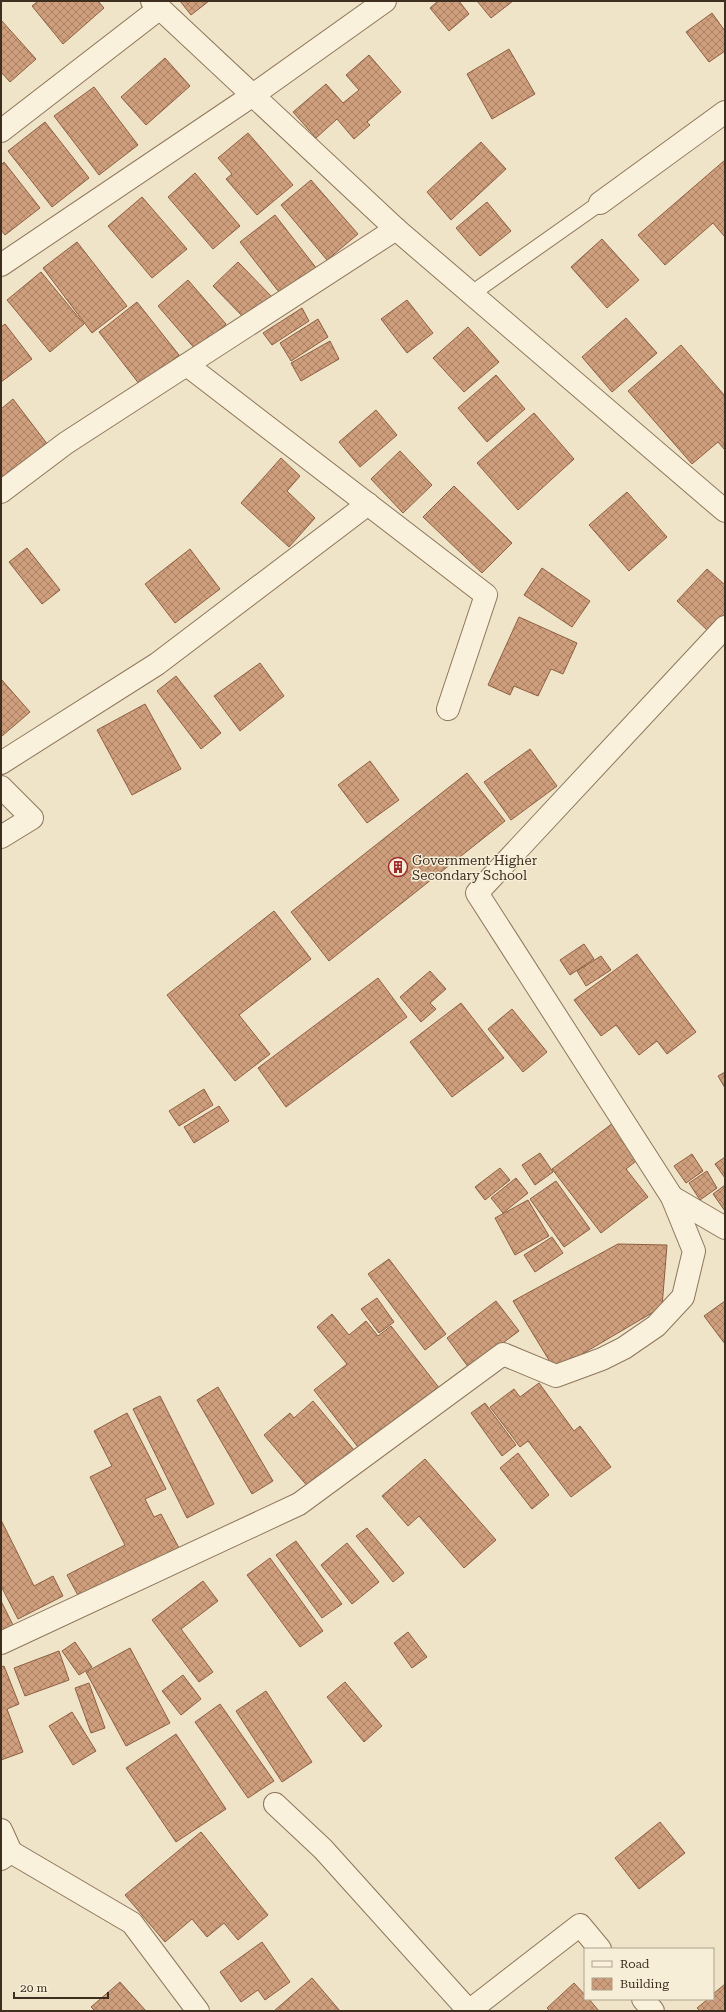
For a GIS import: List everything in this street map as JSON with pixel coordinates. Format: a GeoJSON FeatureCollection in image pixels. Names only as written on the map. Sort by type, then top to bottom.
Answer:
{"type":"FeatureCollection","features":[{"type":"Feature","properties":{"kind":"street"},"geometry":{"type":"LineString","coordinates":[[1,265],[252,95],[385,1]]}},
{"type":"Feature","properties":{"kind":"street"},"geometry":{"type":"LineString","coordinates":[[1,131],[156,5],[396,229],[725,511]]}},
{"type":"Feature","properties":{"kind":"street"},"geometry":{"type":"LineString","coordinates":[[600,202],[725,112]]}},
{"type":"Feature","properties":{"kind":"street"},"geometry":{"type":"LineString","coordinates":[[1,492],[66,443],[188,366],[396,229]]}},
{"type":"Feature","properties":{"kind":"street"},"geometry":{"type":"LineString","coordinates":[[188,366],[486,594],[448,710]]}},
{"type":"Feature","properties":{"kind":"street"},"geometry":{"type":"LineString","coordinates":[[1,763],[157,664],[368,504]]}},
{"type":"Feature","properties":{"kind":"street"},"geometry":{"type":"LineString","coordinates":[[1,1643],[299,1504],[503,1354],[556,1376],[602,1359],[624,1348],[656,1326],[683,1297],[694,1251],[672,1197],[477,893],[725,627]]}},
{"type":"Feature","properties":{"kind":"street"},"geometry":{"type":"LineString","coordinates":[[1,787],[32,818],[1,837]]}},
{"type":"Feature","properties":{"kind":"street"},"geometry":{"type":"LineString","coordinates":[[672,1197],[725,1228]]}},
{"type":"Feature","properties":{"kind":"street"},"geometry":{"type":"LineString","coordinates":[[275,1804],[323,1849],[469,2011],[580,1926],[599,1948]]}},
{"type":"Feature","properties":{"kind":"street"},"geometry":{"type":"LineString","coordinates":[[1,1830],[6,1855],[132,1923],[198,2011]]}},
{"type":"Feature","properties":{"kind":"street"},"geometry":{"type":"LineString","coordinates":[[644,2000],[653,2011]]}},
{"type":"Feature","properties":{"kind":"lane"},"geometry":{"type":"LineString","coordinates":[[471,294],[600,202]]}},
{"type":"Feature","properties":{"kind":"building"},"geometry":{"type":"Polygon","coordinates":[[[38,1],[98,1],[104,8],[63,44],[32,6],[38,1]]]}},
{"type":"Feature","properties":{"kind":"building"},"geometry":{"type":"Polygon","coordinates":[[[180,1],[209,1],[191,15],[180,1]]]}},
{"type":"Feature","properties":{"kind":"building"},"geometry":{"type":"Polygon","coordinates":[[[438,1],[459,1],[469,14],[449,31],[430,8],[438,1]]]}},
{"type":"Feature","properties":{"kind":"building"},"geometry":{"type":"Polygon","coordinates":[[[477,1],[513,1],[491,18],[477,1]]]}},
{"type":"Feature","properties":{"kind":"building"},"geometry":{"type":"Polygon","coordinates":[[[712,13],[725,31],[725,51],[709,62],[686,32],[712,13]]]}},
{"type":"Feature","properties":{"kind":"building"},"geometry":{"type":"Polygon","coordinates":[[[1,20],[36,59],[10,82],[1,72],[1,20]]]}},
{"type":"Feature","properties":{"kind":"building"},"geometry":{"type":"Polygon","coordinates":[[[509,49],[535,94],[492,119],[467,74],[509,49]]]}},
{"type":"Feature","properties":{"kind":"building"},"geometry":{"type":"Polygon","coordinates":[[[369,55],[401,92],[367,122],[370,125],[354,139],[337,119],[316,138],[293,112],[326,84],[343,103],[359,90],[346,75],[369,55]]]}},
{"type":"Feature","properties":{"kind":"building"},"geometry":{"type":"Polygon","coordinates":[[[165,58],[190,86],[146,125],[121,97],[165,58]]]}},
{"type":"Feature","properties":{"kind":"building"},"geometry":{"type":"Polygon","coordinates":[[[94,87],[138,145],[99,175],[54,116],[94,87]]]}},
{"type":"Feature","properties":{"kind":"building"},"geometry":{"type":"Polygon","coordinates":[[[45,122],[89,178],[52,207],[8,151],[45,122]]]}},
{"type":"Feature","properties":{"kind":"building"},"geometry":{"type":"Polygon","coordinates":[[[248,133],[293,185],[257,215],[226,179],[232,174],[218,158],[248,133]]]}},
{"type":"Feature","properties":{"kind":"building"},"geometry":{"type":"Polygon","coordinates":[[[481,142],[506,169],[451,220],[427,192],[481,142]]]}},
{"type":"Feature","properties":{"kind":"building"},"geometry":{"type":"Polygon","coordinates":[[[725,160],[725,237],[713,223],[665,265],[638,235],[725,160]]]}},
{"type":"Feature","properties":{"kind":"building"},"geometry":{"type":"Polygon","coordinates":[[[4,162],[40,208],[5,235],[1,230],[1,165],[4,162]]]}},
{"type":"Feature","properties":{"kind":"building"},"geometry":{"type":"Polygon","coordinates":[[[195,173],[240,226],[213,249],[168,197],[195,173]]]}},
{"type":"Feature","properties":{"kind":"building"},"geometry":{"type":"Polygon","coordinates":[[[311,180],[358,234],[327,260],[281,205],[311,180]]]}},
{"type":"Feature","properties":{"kind":"building"},"geometry":{"type":"Polygon","coordinates":[[[142,197],[187,249],[152,278],[108,226],[142,197]]]}},
{"type":"Feature","properties":{"kind":"building"},"geometry":{"type":"Polygon","coordinates":[[[487,202],[511,231],[480,256],[456,228],[487,202]]]}},
{"type":"Feature","properties":{"kind":"building"},"geometry":{"type":"Polygon","coordinates":[[[275,215],[317,269],[282,296],[240,242],[275,215]]]}},
{"type":"Feature","properties":{"kind":"building"},"geometry":{"type":"Polygon","coordinates":[[[602,239],[639,280],[607,308],[571,267],[602,239]]]}},
{"type":"Feature","properties":{"kind":"building"},"geometry":{"type":"Polygon","coordinates":[[[77,242],[127,306],[92,333],[43,268],[77,242]]]}},
{"type":"Feature","properties":{"kind":"building"},"geometry":{"type":"Polygon","coordinates":[[[238,262],[272,297],[247,321],[213,286],[238,262]]]}},
{"type":"Feature","properties":{"kind":"building"},"geometry":{"type":"Polygon","coordinates":[[[41,272],[84,324],[50,352],[7,300],[41,272]]]}},
{"type":"Feature","properties":{"kind":"building"},"geometry":{"type":"Polygon","coordinates":[[[188,280],[226,324],[196,350],[158,306],[188,280]]]}},
{"type":"Feature","properties":{"kind":"building"},"geometry":{"type":"Polygon","coordinates":[[[407,300],[433,333],[407,353],[381,319],[407,300]]]}},
{"type":"Feature","properties":{"kind":"building"},"geometry":{"type":"Polygon","coordinates":[[[137,302],[179,355],[140,385],[99,332],[137,302]]]}},
{"type":"Feature","properties":{"kind":"building"},"geometry":{"type":"Polygon","coordinates":[[[302,308],[309,321],[272,345],[263,333],[302,308]]]}},
{"type":"Feature","properties":{"kind":"building"},"geometry":{"type":"Polygon","coordinates":[[[626,318],[657,353],[612,392],[582,357],[626,318]]]}},
{"type":"Feature","properties":{"kind":"building"},"geometry":{"type":"Polygon","coordinates":[[[318,319],[328,337],[291,361],[280,343],[318,319]]]}},
{"type":"Feature","properties":{"kind":"building"},"geometry":{"type":"Polygon","coordinates":[[[5,324],[32,359],[1,382],[1,327],[5,324]]]}},
{"type":"Feature","properties":{"kind":"building"},"geometry":{"type":"Polygon","coordinates":[[[468,327],[499,362],[464,392],[433,358],[468,327]]]}},
{"type":"Feature","properties":{"kind":"building"},"geometry":{"type":"Polygon","coordinates":[[[330,341],[339,359],[301,381],[291,363],[330,341]]]}},
{"type":"Feature","properties":{"kind":"building"},"geometry":{"type":"Polygon","coordinates":[[[681,345],[725,396],[725,450],[718,442],[692,464],[628,391],[681,345]]]}},
{"type":"Feature","properties":{"kind":"building"},"geometry":{"type":"Polygon","coordinates":[[[496,375],[525,409],[487,442],[458,408],[496,375]]]}},
{"type":"Feature","properties":{"kind":"building"},"geometry":{"type":"Polygon","coordinates":[[[13,399],[48,445],[3,480],[1,477],[1,409],[13,399]]]}},
{"type":"Feature","properties":{"kind":"building"},"geometry":{"type":"Polygon","coordinates":[[[376,410],[397,435],[360,467],[339,442],[376,410]]]}},
{"type":"Feature","properties":{"kind":"building"},"geometry":{"type":"Polygon","coordinates":[[[534,413],[574,459],[518,510],[477,463],[534,413]]]}},
{"type":"Feature","properties":{"kind":"building"},"geometry":{"type":"Polygon","coordinates":[[[400,451],[432,485],[403,513],[371,479],[400,451]]]}},
{"type":"Feature","properties":{"kind":"building"},"geometry":{"type":"Polygon","coordinates":[[[281,458],[300,476],[287,491],[315,518],[289,547],[241,503],[281,458]]]}},
{"type":"Feature","properties":{"kind":"building"},"geometry":{"type":"Polygon","coordinates":[[[454,486],[512,543],[482,573],[423,517],[454,486]]]}},
{"type":"Feature","properties":{"kind":"building"},"geometry":{"type":"Polygon","coordinates":[[[627,492],[667,537],[629,571],[589,525],[627,492]]]}},
{"type":"Feature","properties":{"kind":"building"},"geometry":{"type":"Polygon","coordinates":[[[27,548],[60,590],[42,604],[9,562],[27,548]]]}},
{"type":"Feature","properties":{"kind":"building"},"geometry":{"type":"Polygon","coordinates":[[[190,549],[220,589],[175,623],[145,584],[190,549]]]}},
{"type":"Feature","properties":{"kind":"building"},"geometry":{"type":"Polygon","coordinates":[[[542,568],[590,601],[572,627],[524,595],[542,568]]]}},
{"type":"Feature","properties":{"kind":"building"},"geometry":{"type":"Polygon","coordinates":[[[707,569],[725,585],[725,615],[709,632],[677,601],[707,569]]]}},
{"type":"Feature","properties":{"kind":"building"},"geometry":{"type":"Polygon","coordinates":[[[519,617],[577,643],[563,674],[551,669],[538,696],[514,686],[510,695],[488,685],[519,617]]]}},
{"type":"Feature","properties":{"kind":"building"},"geometry":{"type":"Polygon","coordinates":[[[260,663],[284,696],[240,731],[214,696],[260,663]]]}},
{"type":"Feature","properties":{"kind":"building"},"geometry":{"type":"Polygon","coordinates":[[[176,676],[221,733],[201,749],[157,691],[176,676]]]}},
{"type":"Feature","properties":{"kind":"building"},"geometry":{"type":"Polygon","coordinates":[[[1,679],[30,712],[2,736],[1,735],[1,679]]]}},
{"type":"Feature","properties":{"kind":"building"},"geometry":{"type":"Polygon","coordinates":[[[145,704],[181,769],[132,795],[97,730],[145,704]]]}},
{"type":"Feature","properties":{"kind":"building"},"geometry":{"type":"Polygon","coordinates":[[[530,749],[557,786],[511,820],[484,782],[530,749]]]}},
{"type":"Feature","properties":{"kind":"building"},"geometry":{"type":"Polygon","coordinates":[[[370,761],[399,800],[367,823],[338,785],[370,761]]]}},
{"type":"Feature","properties":{"kind":"building","name":"Government Higher Secondary School"},"geometry":{"type":"Polygon","coordinates":[[[467,773],[505,821],[329,961],[291,912],[467,773]]]}},
{"type":"Feature","properties":{"kind":"building"},"geometry":{"type":"Polygon","coordinates":[[[274,911],[311,959],[239,1015],[270,1054],[235,1081],[167,995],[274,911]]]}},
{"type":"Feature","properties":{"kind":"building"},"geometry":{"type":"Polygon","coordinates":[[[584,944],[594,959],[570,975],[560,960],[584,944]]]}},
{"type":"Feature","properties":{"kind":"building"},"geometry":{"type":"Polygon","coordinates":[[[637,954],[696,1032],[667,1054],[657,1041],[639,1055],[616,1025],[601,1036],[574,1000],[637,954]]]}},
{"type":"Feature","properties":{"kind":"building"},"geometry":{"type":"Polygon","coordinates":[[[601,956],[611,970],[586,986],[577,971],[601,956]]]}},
{"type":"Feature","properties":{"kind":"building"},"geometry":{"type":"Polygon","coordinates":[[[430,971],[446,989],[430,1003],[436,1009],[421,1022],[400,997],[430,971]]]}},
{"type":"Feature","properties":{"kind":"building"},"geometry":{"type":"Polygon","coordinates":[[[378,978],[407,1017],[286,1107],[258,1068],[378,978]]]}},
{"type":"Feature","properties":{"kind":"building"},"geometry":{"type":"Polygon","coordinates":[[[461,1003],[504,1058],[452,1097],[410,1042],[461,1003]]]}},
{"type":"Feature","properties":{"kind":"building"},"geometry":{"type":"Polygon","coordinates":[[[512,1009],[547,1052],[523,1072],[488,1029],[512,1009]]]}},
{"type":"Feature","properties":{"kind":"building"},"geometry":{"type":"Polygon","coordinates":[[[725,1072],[725,1088],[718,1076],[725,1072]]]}},
{"type":"Feature","properties":{"kind":"building"},"geometry":{"type":"Polygon","coordinates":[[[204,1089],[213,1105],[179,1126],[169,1111],[204,1089]]]}},
{"type":"Feature","properties":{"kind":"building"},"geometry":{"type":"Polygon","coordinates":[[[219,1106],[229,1121],[194,1143],[184,1127],[219,1106]]]}},
{"type":"Feature","properties":{"kind":"building"},"geometry":{"type":"Polygon","coordinates":[[[613,1123],[640,1158],[626,1169],[648,1197],[601,1233],[552,1169],[613,1123]]]}},
{"type":"Feature","properties":{"kind":"building"},"geometry":{"type":"Polygon","coordinates":[[[540,1153],[553,1172],[535,1185],[522,1165],[540,1153]]]}},
{"type":"Feature","properties":{"kind":"building"},"geometry":{"type":"Polygon","coordinates":[[[692,1154],[703,1171],[686,1183],[674,1166],[692,1154]]]}},
{"type":"Feature","properties":{"kind":"building"},"geometry":{"type":"Polygon","coordinates":[[[725,1157],[725,1178],[715,1164],[725,1157]]]}},
{"type":"Feature","properties":{"kind":"building"},"geometry":{"type":"Polygon","coordinates":[[[500,1168],[510,1180],[485,1200],[475,1187],[500,1168]]]}},
{"type":"Feature","properties":{"kind":"building"},"geometry":{"type":"Polygon","coordinates":[[[707,1171],[717,1188],[700,1200],[689,1183],[707,1171]]]}},
{"type":"Feature","properties":{"kind":"building"},"geometry":{"type":"Polygon","coordinates":[[[516,1178],[528,1193],[503,1213],[491,1198],[516,1178]]]}},
{"type":"Feature","properties":{"kind":"building"},"geometry":{"type":"Polygon","coordinates":[[[556,1181],[590,1229],[564,1247],[530,1199],[556,1181]]]}},
{"type":"Feature","properties":{"kind":"building"},"geometry":{"type":"Polygon","coordinates":[[[725,1185],[725,1211],[713,1194],[725,1185]]]}},
{"type":"Feature","properties":{"kind":"building"},"geometry":{"type":"Polygon","coordinates":[[[528,1200],[549,1236],[515,1255],[495,1218],[528,1200]]]}},
{"type":"Feature","properties":{"kind":"building"},"geometry":{"type":"Polygon","coordinates":[[[552,1237],[563,1253],[535,1272],[524,1255],[552,1237]]]}},
{"type":"Feature","properties":{"kind":"building"},"geometry":{"type":"Polygon","coordinates":[[[618,1244],[667,1245],[662,1307],[555,1370],[513,1301],[618,1244]]]}},
{"type":"Feature","properties":{"kind":"building"},"geometry":{"type":"Polygon","coordinates":[[[389,1259],[446,1334],[425,1350],[368,1274],[389,1259]]]}},
{"type":"Feature","properties":{"kind":"building"},"geometry":{"type":"Polygon","coordinates":[[[377,1298],[394,1322],[379,1333],[361,1309],[377,1298]]]}},
{"type":"Feature","properties":{"kind":"building"},"geometry":{"type":"Polygon","coordinates":[[[496,1301],[519,1331],[469,1368],[447,1338],[496,1301]]]}},
{"type":"Feature","properties":{"kind":"building"},"geometry":{"type":"Polygon","coordinates":[[[725,1301],[725,1344],[704,1316],[725,1301]]]}},
{"type":"Feature","properties":{"kind":"building"},"geometry":{"type":"Polygon","coordinates":[[[332,1314],[349,1335],[366,1321],[378,1336],[391,1326],[440,1389],[361,1451],[314,1390],[347,1364],[317,1327],[332,1314]]]}},
{"type":"Feature","properties":{"kind":"building"},"geometry":{"type":"Polygon","coordinates":[[[539,1383],[574,1431],[580,1426],[611,1467],[571,1497],[528,1441],[520,1447],[490,1407],[514,1389],[520,1397],[539,1383]]]}},
{"type":"Feature","properties":{"kind":"building"},"geometry":{"type":"Polygon","coordinates":[[[218,1387],[273,1481],[252,1494],[197,1400],[218,1387]]]}},
{"type":"Feature","properties":{"kind":"building"},"geometry":{"type":"Polygon","coordinates":[[[160,1396],[214,1504],[187,1518],[133,1409],[160,1396]]]}},
{"type":"Feature","properties":{"kind":"building"},"geometry":{"type":"Polygon","coordinates":[[[313,1401],[354,1450],[309,1488],[264,1435],[290,1413],[294,1418],[313,1401]]]}},
{"type":"Feature","properties":{"kind":"building"},"geometry":{"type":"Polygon","coordinates":[[[485,1403],[516,1445],[502,1456],[471,1413],[485,1403]]]}},
{"type":"Feature","properties":{"kind":"building"},"geometry":{"type":"Polygon","coordinates":[[[127,1413],[166,1489],[145,1499],[154,1517],[161,1514],[179,1548],[80,1599],[67,1575],[125,1545],[90,1477],[112,1466],[94,1431],[127,1413]]]}},
{"type":"Feature","properties":{"kind":"building"},"geometry":{"type":"Polygon","coordinates":[[[518,1453],[549,1495],[532,1509],[500,1468],[518,1453]]]}},
{"type":"Feature","properties":{"kind":"building"},"geometry":{"type":"Polygon","coordinates":[[[425,1459],[496,1540],[464,1568],[419,1516],[408,1526],[382,1496],[425,1459]]]}},
{"type":"Feature","properties":{"kind":"building"},"geometry":{"type":"Polygon","coordinates":[[[1,1520],[34,1586],[53,1576],[63,1596],[18,1619],[1,1586],[1,1520]]]}},
{"type":"Feature","properties":{"kind":"building"},"geometry":{"type":"Polygon","coordinates":[[[367,1528],[404,1573],[393,1582],[356,1536],[367,1528]]]}},
{"type":"Feature","properties":{"kind":"building"},"geometry":{"type":"Polygon","coordinates":[[[296,1541],[342,1604],[322,1618],[276,1555],[296,1541]]]}},
{"type":"Feature","properties":{"kind":"building"},"geometry":{"type":"Polygon","coordinates":[[[347,1543],[379,1582],[352,1604],[321,1565],[347,1543]]]}},
{"type":"Feature","properties":{"kind":"building"},"geometry":{"type":"Polygon","coordinates":[[[270,1558],[323,1631],[300,1647],[247,1575],[270,1558]]]}},
{"type":"Feature","properties":{"kind":"building"},"geometry":{"type":"Polygon","coordinates":[[[203,1581],[218,1601],[181,1629],[213,1672],[199,1682],[152,1620],[203,1581]]]}},
{"type":"Feature","properties":{"kind":"building"},"geometry":{"type":"Polygon","coordinates":[[[1,1601],[14,1627],[1,1634],[1,1601]]]}},
{"type":"Feature","properties":{"kind":"building"},"geometry":{"type":"Polygon","coordinates":[[[408,1632],[427,1657],[412,1668],[394,1643],[408,1632]]]}},
{"type":"Feature","properties":{"kind":"building"},"geometry":{"type":"Polygon","coordinates":[[[75,1642],[92,1667],[79,1675],[62,1651],[75,1642]]]}},
{"type":"Feature","properties":{"kind":"building"},"geometry":{"type":"Polygon","coordinates":[[[130,1648],[170,1723],[126,1746],[86,1672],[130,1648]]]}},
{"type":"Feature","properties":{"kind":"building"},"geometry":{"type":"Polygon","coordinates":[[[59,1651],[69,1680],[25,1696],[14,1668],[59,1651]]]}},
{"type":"Feature","properties":{"kind":"building"},"geometry":{"type":"Polygon","coordinates":[[[4,1666],[19,1704],[7,1709],[23,1752],[1,1760],[1,1667],[4,1666]]]}},
{"type":"Feature","properties":{"kind":"building"},"geometry":{"type":"Polygon","coordinates":[[[183,1675],[201,1699],[181,1715],[162,1691],[183,1675]]]}},
{"type":"Feature","properties":{"kind":"building"},"geometry":{"type":"Polygon","coordinates":[[[345,1682],[382,1726],[364,1742],[327,1697],[345,1682]]]}},
{"type":"Feature","properties":{"kind":"building"},"geometry":{"type":"Polygon","coordinates":[[[89,1683],[105,1728],[91,1733],[75,1688],[89,1683]]]}},
{"type":"Feature","properties":{"kind":"building"},"geometry":{"type":"Polygon","coordinates":[[[266,1691],[312,1762],[282,1782],[236,1711],[266,1691]]]}},
{"type":"Feature","properties":{"kind":"building"},"geometry":{"type":"Polygon","coordinates":[[[220,1704],[274,1781],[248,1798],[195,1722],[220,1704]]]}},
{"type":"Feature","properties":{"kind":"building"},"geometry":{"type":"Polygon","coordinates":[[[72,1712],[96,1751],[73,1765],[49,1726],[72,1712]]]}},
{"type":"Feature","properties":{"kind":"building"},"geometry":{"type":"Polygon","coordinates":[[[176,1734],[226,1809],[176,1842],[126,1768],[176,1734]]]}},
{"type":"Feature","properties":{"kind":"building"},"geometry":{"type":"Polygon","coordinates":[[[660,1822],[685,1853],[639,1889],[615,1858],[660,1822]]]}},
{"type":"Feature","properties":{"kind":"building"},"geometry":{"type":"Polygon","coordinates":[[[201,1832],[268,1915],[238,1940],[224,1923],[207,1937],[192,1919],[165,1942],[125,1895],[201,1832]]]}},
{"type":"Feature","properties":{"kind":"building"},"geometry":{"type":"Polygon","coordinates":[[[262,1942],[290,1982],[265,2000],[258,1990],[241,2002],[220,1972],[262,1942]]]}},
{"type":"Feature","properties":{"kind":"building"},"geometry":{"type":"Polygon","coordinates":[[[312,1978],[340,2011],[274,2011],[312,1978]]]}},
{"type":"Feature","properties":{"kind":"building"},"geometry":{"type":"Polygon","coordinates":[[[120,1982],[146,2011],[95,2011],[91,2007],[120,1982]]]}},
{"type":"Feature","properties":{"kind":"building"},"geometry":{"type":"Polygon","coordinates":[[[574,1983],[584,1994],[584,2000],[590,2000],[599,2011],[550,2011],[547,2008],[574,1983]]]}},
{"type":"Feature","properties":{"kind":"building"},"geometry":{"type":"Polygon","coordinates":[[[725,1984],[725,2011],[700,2011],[697,2008],[707,2000],[714,2000],[714,1993],[725,1984]]]}},
{"type":"Feature","properties":{"kind":"place","name":"Government Higher Secondary School"},"geometry":{"type":"Point","coordinates":[398,867]}}]}
